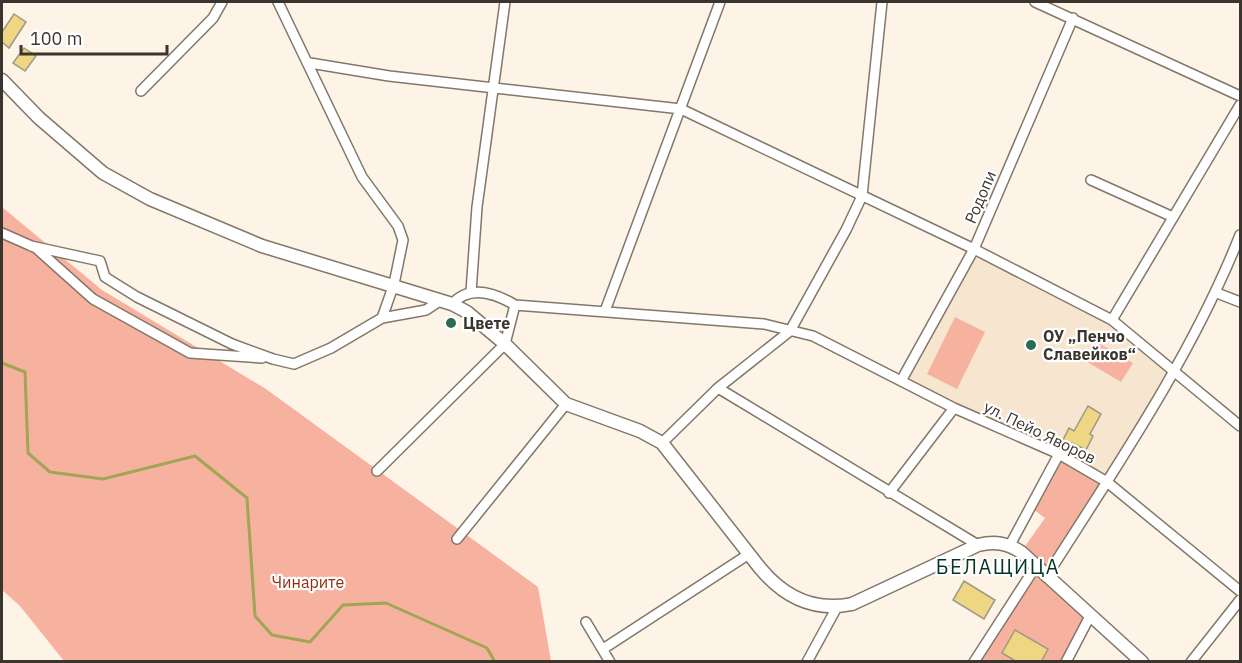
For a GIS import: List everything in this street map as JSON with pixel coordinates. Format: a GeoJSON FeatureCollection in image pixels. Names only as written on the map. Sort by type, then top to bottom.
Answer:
{"type":"FeatureCollection","features":[{"type":"Feature","properties":{"kind":"street"},"geometry":{"type":"LineString","coordinates":[[141,91],[213,18],[222,2]]}},
{"type":"Feature","properties":{"kind":"street"},"geometry":{"type":"LineString","coordinates":[[278,2],[310,63],[322,97],[362,177],[398,226],[403,240],[394,284],[382,318]]}},
{"type":"Feature","properties":{"kind":"street"},"geometry":{"type":"LineString","coordinates":[[2,233],[31,246],[100,261],[105,277],[137,297],[232,344],[294,364],[332,348],[382,318],[426,310],[461,294],[471,292],[477,207],[506,2]]}},
{"type":"Feature","properties":{"kind":"street"},"geometry":{"type":"LineString","coordinates":[[605,312],[720,2]]}},
{"type":"Feature","properties":{"kind":"street"},"geometry":{"type":"LineString","coordinates":[[662,443],[718,388],[790,331],[862,196],[882,2]]}},
{"type":"Feature","properties":{"kind":"street"},"geometry":{"type":"LineString","coordinates":[[1035,2],[1240,96]]}},
{"type":"Feature","properties":{"kind":"street","name":"Родопи"},"geometry":{"type":"LineString","coordinates":[[901,381],[974,249],[1073,18]]}},
{"type":"Feature","properties":{"kind":"street"},"geometry":{"type":"LineString","coordinates":[[310,63],[389,76],[681,109],[974,249],[1112,320],[1240,426]]}},
{"type":"Feature","properties":{"kind":"street"},"geometry":{"type":"LineString","coordinates":[[2,80],[39,118],[103,173],[150,199],[262,246],[394,284],[447,302],[467,312],[505,344],[566,404],[640,431],[662,443],[773,584],[788,595],[805,602],[837,607],[864,599],[978,545],[998,542],[1010,545],[1036,566],[1142,662]]}},
{"type":"Feature","properties":{"kind":"street"},"geometry":{"type":"LineString","coordinates":[[1112,320],[1240,105]]}},
{"type":"Feature","properties":{"kind":"street"},"geometry":{"type":"LineString","coordinates":[[1091,180],[1173,217]]}},
{"type":"Feature","properties":{"kind":"street"},"geometry":{"type":"LineString","coordinates":[[1046,577],[1107,482],[1173,371],[1217,293],[1240,235]]}},
{"type":"Feature","properties":{"kind":"street"},"geometry":{"type":"LineString","coordinates":[[31,246],[93,299],[190,353],[273,359]]}},
{"type":"Feature","properties":{"kind":"street","name":"ул. Пейо Яворов"},"geometry":{"type":"LineString","coordinates":[[471,292],[495,294],[515,305],[764,324],[813,336],[954,408],[1059,454],[1107,482],[1240,591]]}},
{"type":"Feature","properties":{"kind":"street"},"geometry":{"type":"LineString","coordinates":[[1217,293],[1240,302]]}},
{"type":"Feature","properties":{"kind":"street"},"geometry":{"type":"LineString","coordinates":[[377,471],[505,344],[515,305]]}},
{"type":"Feature","properties":{"kind":"street"},"geometry":{"type":"LineString","coordinates":[[718,388],[978,545]]}},
{"type":"Feature","properties":{"kind":"street"},"geometry":{"type":"LineString","coordinates":[[457,539],[566,404]]}},
{"type":"Feature","properties":{"kind":"street"},"geometry":{"type":"LineString","coordinates":[[889,493],[954,408]]}},
{"type":"Feature","properties":{"kind":"street"},"geometry":{"type":"LineString","coordinates":[[1010,545],[1059,454]]}},
{"type":"Feature","properties":{"kind":"street"},"geometry":{"type":"LineString","coordinates":[[603,649],[749,554]]}},
{"type":"Feature","properties":{"kind":"street"},"geometry":{"type":"LineString","coordinates":[[974,662],[1036,566]]}},
{"type":"Feature","properties":{"kind":"street"},"geometry":{"type":"LineString","coordinates":[[1191,662],[1240,600]]}},
{"type":"Feature","properties":{"kind":"street"},"geometry":{"type":"LineString","coordinates":[[807,662],[837,607]]}},
{"type":"Feature","properties":{"kind":"street"},"geometry":{"type":"LineString","coordinates":[[1066,662],[1090,616]]}},
{"type":"Feature","properties":{"kind":"street"},"geometry":{"type":"LineString","coordinates":[[586,622],[610,662]]}},
{"type":"Feature","properties":{"kind":"shaded area","name":"ОУ „Пенчо Славейков“"},"geometry":{"type":"Polygon","coordinates":[[[974,249],[1112,320],[1173,371],[1107,482],[901,381],[974,249]]]}},
{"type":"Feature","properties":{"kind":"green space","name":"Чинарите"},"geometry":{"type":"Polygon","coordinates":[[[2,207],[102,290],[266,389],[538,587],[551,661],[64,661],[20,606],[2,590],[2,207]]]}},
{"type":"Feature","properties":{"kind":"green space"},"geometry":{"type":"Polygon","coordinates":[[[955,317],[985,332],[957,389],[927,374],[955,317]]]}},
{"type":"Feature","properties":{"kind":"green space"},"geometry":{"type":"Polygon","coordinates":[[[1095,341],[1133,363],[1121,382],[1084,360],[1095,341]]]}},
{"type":"Feature","properties":{"kind":"green space"},"geometry":{"type":"Polygon","coordinates":[[[1059,454],[1107,482],[1046,577],[1090,616],[1066,661],[974,662],[1035,567],[1021,552],[1045,518],[1030,507],[1059,454]]]}},
{"type":"Feature","properties":{"kind":"building"},"geometry":{"type":"Polygon","coordinates":[[[14,14],[26,22],[9,48],[2,42],[2,32],[14,14]]]}},
{"type":"Feature","properties":{"kind":"building"},"geometry":{"type":"Polygon","coordinates":[[[24,48],[36,56],[25,71],[13,63],[24,48]]]}},
{"type":"Feature","properties":{"kind":"building"},"geometry":{"type":"Polygon","coordinates":[[[1088,406],[1101,414],[1090,434],[1093,436],[1086,450],[1072,443],[1069,446],[1062,442],[1069,428],[1074,431],[1088,406]]]}},
{"type":"Feature","properties":{"kind":"building"},"geometry":{"type":"Polygon","coordinates":[[[964,581],[995,600],[984,619],[953,600],[964,581]]]}},
{"type":"Feature","properties":{"kind":"building"},"geometry":{"type":"Polygon","coordinates":[[[1015,630],[1048,649],[1041,662],[1017,662],[1002,653],[1015,630]]]}},
{"type":"Feature","properties":{"kind":"waterway"},"geometry":{"type":"LineString","coordinates":[[2,363],[25,372],[28,453],[50,472],[103,479],[195,456],[247,498],[255,616],[272,635],[310,642],[343,605],[386,603],[487,648],[495,662]]}},
{"type":"Feature","properties":{"kind":"place","name":"Цвете"},"geometry":{"type":"Point","coordinates":[451,323]}},
{"type":"Feature","properties":{"kind":"place","name":"ОУ „Пенчо Славейков“"},"geometry":{"type":"Point","coordinates":[1031,345]}},
{"type":"Feature","properties":{"kind":"district","name":"БЕЛАЩИЦА"},"geometry":{"type":"Point","coordinates":[998,566]}}]}
